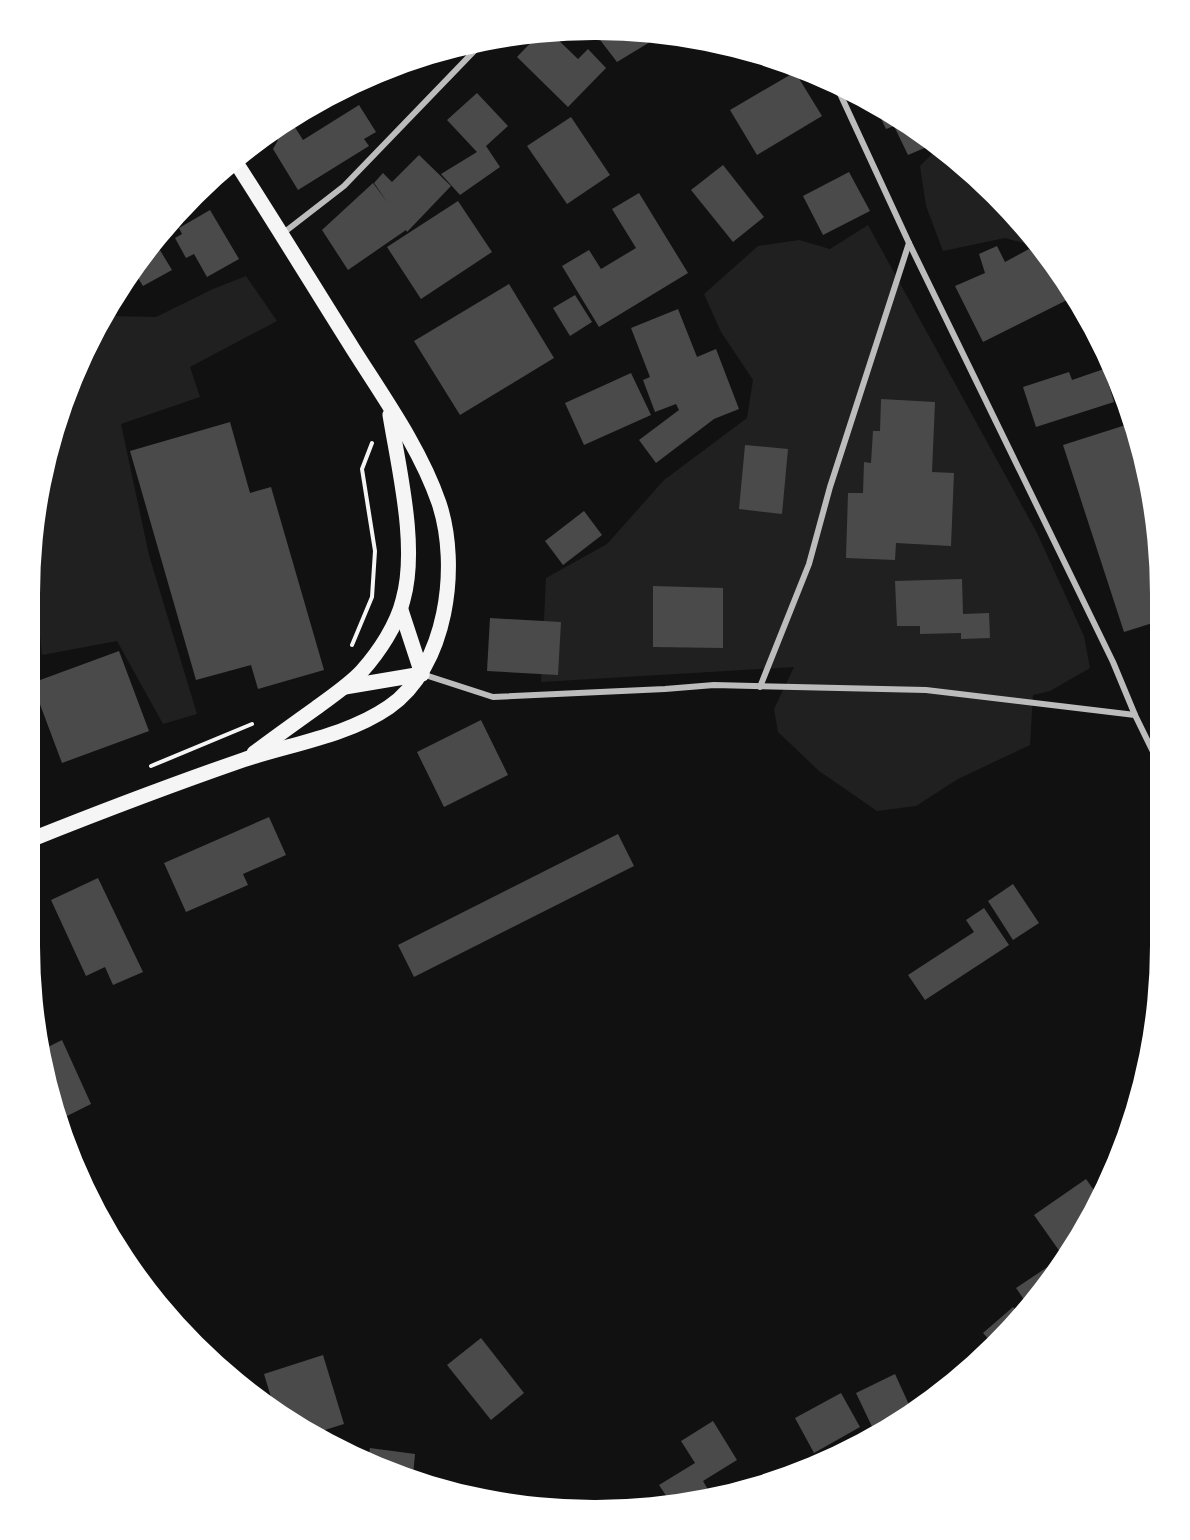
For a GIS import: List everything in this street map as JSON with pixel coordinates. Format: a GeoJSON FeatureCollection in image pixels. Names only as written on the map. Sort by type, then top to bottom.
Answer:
{"type":"FeatureCollection","features":[{"type":"Feature","properties":{"kind":"main road"},"geometry":{"type":"LineString","coordinates":[[40,836],[244,760],[350,727],[390,706],[422,674],[441,627],[447,596],[449,554],[440,506],[426,470],[241,168]]}},
{"type":"Feature","properties":{"kind":"main road"},"geometry":{"type":"LineString","coordinates":[[244,760],[344,687],[363,670],[377,651],[401,609],[408,556],[404,500],[387,404]]}},
{"type":"Feature","properties":{"kind":"main road"},"geometry":{"type":"LineString","coordinates":[[401,609],[422,674]]}},
{"type":"Feature","properties":{"kind":"main road"},"geometry":{"type":"LineString","coordinates":[[344,687],[422,674]]}},
{"type":"Feature","properties":{"kind":"street"},"geometry":{"type":"LineString","coordinates":[[282,235],[344,186],[471,55]]}},
{"type":"Feature","properties":{"kind":"street"},"geometry":{"type":"LineString","coordinates":[[843,99],[909,243],[1113,662],[1150,746]]}},
{"type":"Feature","properties":{"kind":"street"},"geometry":{"type":"LineString","coordinates":[[760,687],[809,564],[830,487],[909,243]]}},
{"type":"Feature","properties":{"kind":"street"},"geometry":{"type":"LineString","coordinates":[[422,674],[493,697],[714,685],[926,690],[1135,715]]}},
{"type":"Feature","properties":{"kind":"path"},"geometry":{"type":"LineString","coordinates":[[348,651],[372,597],[375,551],[362,469],[387,404]]}},
{"type":"Feature","properties":{"kind":"path"},"geometry":{"type":"LineString","coordinates":[[145,769],[258,722]]}},
{"type":"Feature","properties":{"kind":"shaded area"},"geometry":{"type":"Polygon","coordinates":[[[933,155],[987,203],[1024,243],[1005,238],[943,251],[926,206],[920,166],[933,155]]]}},
{"type":"Feature","properties":{"kind":"shaded area"},"geometry":{"type":"Polygon","coordinates":[[[868,225],[1037,533],[1084,636],[1090,668],[1050,691],[1033,695],[1030,745],[958,779],[916,806],[877,811],[819,771],[778,732],[774,709],[794,667],[541,682],[546,578],[607,544],[664,480],[747,418],[753,380],[721,332],[704,294],[758,246],[799,240],[830,249],[868,225]]]}},
{"type":"Feature","properties":{"kind":"shaded area"},"geometry":{"type":"Polygon","coordinates":[[[246,276],[277,321],[190,367],[200,397],[121,424],[149,555],[197,714],[163,724],[117,641],[42,655],[40,595],[45,523],[59,451],[70,417],[98,350],[116,316],[156,317],[213,289],[246,276]]]}},
{"type":"Feature","properties":{"kind":"building"},"geometry":{"type":"Polygon","coordinates":[[[600,40],[648,43],[617,62],[600,40]]]}},
{"type":"Feature","properties":{"kind":"building"},"geometry":{"type":"Polygon","coordinates":[[[560,42],[578,59],[588,49],[606,68],[568,107],[517,57],[529,45],[560,42]]]}},
{"type":"Feature","properties":{"kind":"building"},"geometry":{"type":"Polygon","coordinates":[[[788,76],[800,80],[822,116],[757,155],[730,110],[788,76]]]}},
{"type":"Feature","properties":{"kind":"building"},"geometry":{"type":"Polygon","coordinates":[[[477,93],[508,126],[486,146],[500,167],[460,195],[441,174],[477,152],[447,120],[477,93]]]}},
{"type":"Feature","properties":{"kind":"building"},"geometry":{"type":"Polygon","coordinates":[[[359,105],[376,132],[364,139],[369,146],[298,190],[273,149],[278,140],[296,129],[303,140],[359,105]]]}},
{"type":"Feature","properties":{"kind":"building"},"geometry":{"type":"Polygon","coordinates":[[[571,117],[610,175],[567,204],[527,146],[571,117]]]}},
{"type":"Feature","properties":{"kind":"building"},"geometry":{"type":"Polygon","coordinates":[[[882,121],[891,127],[886,129],[882,121]]]}},
{"type":"Feature","properties":{"kind":"building"},"geometry":{"type":"Polygon","coordinates":[[[896,130],[924,148],[908,155],[896,130]]]}},
{"type":"Feature","properties":{"kind":"building"},"geometry":{"type":"Polygon","coordinates":[[[419,155],[451,186],[407,232],[406,230],[348,270],[322,230],[373,183],[388,203],[374,183],[383,173],[392,182],[419,155]]]}},
{"type":"Feature","properties":{"kind":"building"},"geometry":{"type":"Polygon","coordinates":[[[723,165],[764,217],[733,242],[691,190],[723,165]]]}},
{"type":"Feature","properties":{"kind":"building"},"geometry":{"type":"Polygon","coordinates":[[[849,172],[870,211],[823,235],[803,196],[849,172]]]}},
{"type":"Feature","properties":{"kind":"building"},"geometry":{"type":"Polygon","coordinates":[[[639,193],[688,273],[599,327],[562,266],[589,250],[601,269],[636,248],[612,209],[639,193]]]}},
{"type":"Feature","properties":{"kind":"building"},"geometry":{"type":"Polygon","coordinates":[[[458,201],[492,252],[421,299],[387,247],[458,201]]]}},
{"type":"Feature","properties":{"kind":"building"},"geometry":{"type":"Polygon","coordinates":[[[210,210],[239,259],[207,277],[194,254],[186,258],[175,238],[182,234],[179,228],[210,210]]]}},
{"type":"Feature","properties":{"kind":"building"},"geometry":{"type":"Polygon","coordinates":[[[997,246],[1005,262],[1029,249],[1065,301],[983,342],[955,286],[985,273],[979,254],[997,246]]]}},
{"type":"Feature","properties":{"kind":"building"},"geometry":{"type":"Polygon","coordinates":[[[160,251],[172,270],[143,286],[139,280],[160,251]]]}},
{"type":"Feature","properties":{"kind":"building"},"geometry":{"type":"Polygon","coordinates":[[[509,284],[554,358],[460,415],[414,341],[509,284]]]}},
{"type":"Feature","properties":{"kind":"building"},"geometry":{"type":"Polygon","coordinates":[[[575,295],[592,322],[570,336],[553,308],[575,295]]]}},
{"type":"Feature","properties":{"kind":"building"},"geometry":{"type":"Polygon","coordinates":[[[678,309],[697,357],[716,349],[739,409],[714,419],[656,463],[639,440],[679,410],[676,404],[655,412],[643,380],[650,377],[631,328],[678,309]]]}},
{"type":"Feature","properties":{"kind":"building"},"geometry":{"type":"Polygon","coordinates":[[[1101,370],[1114,402],[1036,427],[1023,387],[1069,372],[1072,380],[1101,370]]]}},
{"type":"Feature","properties":{"kind":"building"},"geometry":{"type":"Polygon","coordinates":[[[631,373],[651,415],[584,445],[565,403],[631,373]]]}},
{"type":"Feature","properties":{"kind":"building"},"geometry":{"type":"Polygon","coordinates":[[[881,399],[935,402],[932,472],[954,473],[951,546],[896,543],[895,560],[846,558],[848,493],[863,493],[864,462],[871,463],[873,431],[880,431],[881,399]]]}},
{"type":"Feature","properties":{"kind":"building"},"geometry":{"type":"Polygon","coordinates":[[[230,422],[250,493],[271,487],[324,670],[258,689],[251,665],[196,680],[130,451],[230,422]]]}},
{"type":"Feature","properties":{"kind":"building"},"geometry":{"type":"Polygon","coordinates":[[[1123,426],[1131,451],[1145,523],[1150,624],[1124,632],[1063,445],[1123,426]]]}},
{"type":"Feature","properties":{"kind":"building"},"geometry":{"type":"Polygon","coordinates":[[[745,445],[788,449],[782,514],[739,509],[745,445]]]}},
{"type":"Feature","properties":{"kind":"building"},"geometry":{"type":"Polygon","coordinates":[[[584,511],[602,535],[563,565],[545,541],[584,511]]]}},
{"type":"Feature","properties":{"kind":"building"},"geometry":{"type":"Polygon","coordinates":[[[962,579],[963,614],[989,613],[990,638],[961,639],[961,633],[920,634],[920,626],[897,626],[895,581],[962,579]]]}},
{"type":"Feature","properties":{"kind":"building"},"geometry":{"type":"Polygon","coordinates":[[[653,586],[723,588],[723,648],[653,647],[653,586]]]}},
{"type":"Feature","properties":{"kind":"building"},"geometry":{"type":"Polygon","coordinates":[[[490,618],[561,622],[558,675],[487,671],[490,618]]]}},
{"type":"Feature","properties":{"kind":"building"},"geometry":{"type":"Polygon","coordinates":[[[119,651],[149,731],[62,763],[40,704],[40,680],[119,651]]]}},
{"type":"Feature","properties":{"kind":"building"},"geometry":{"type":"Polygon","coordinates":[[[481,720],[508,775],[444,807],[417,752],[481,720]]]}},
{"type":"Feature","properties":{"kind":"building"},"geometry":{"type":"Polygon","coordinates":[[[269,817],[286,855],[243,874],[248,885],[186,912],[164,863],[269,817]]]}},
{"type":"Feature","properties":{"kind":"building"},"geometry":{"type":"Polygon","coordinates":[[[618,834],[634,866],[414,977],[398,945],[618,834]]]}},
{"type":"Feature","properties":{"kind":"building"},"geometry":{"type":"Polygon","coordinates":[[[98,878],[143,972],[113,985],[105,967],[86,976],[51,900],[98,878]]]}},
{"type":"Feature","properties":{"kind":"building"},"geometry":{"type":"Polygon","coordinates":[[[1013,884],[1039,923],[1013,940],[988,901],[1013,884]]]}},
{"type":"Feature","properties":{"kind":"building"},"geometry":{"type":"Polygon","coordinates":[[[984,908],[1009,945],[925,1000],[908,975],[974,932],[966,920],[984,908]]]}},
{"type":"Feature","properties":{"kind":"building"},"geometry":{"type":"Polygon","coordinates":[[[62,1040],[91,1104],[68,1116],[59,1089],[50,1046],[62,1040]]]}},
{"type":"Feature","properties":{"kind":"building"},"geometry":{"type":"Polygon","coordinates":[[[1086,1179],[1093,1188],[1058,1249],[1034,1215],[1086,1179]]]}},
{"type":"Feature","properties":{"kind":"building"},"geometry":{"type":"Polygon","coordinates":[[[1045,1269],[1023,1298],[1016,1288],[1045,1269]]]}},
{"type":"Feature","properties":{"kind":"building"},"geometry":{"type":"Polygon","coordinates":[[[1013,1307],[1014,1308],[987,1337],[983,1333],[1013,1307]]]}},
{"type":"Feature","properties":{"kind":"building"},"geometry":{"type":"Polygon","coordinates":[[[481,1338],[524,1393],[491,1420],[447,1365],[481,1338]]]}},
{"type":"Feature","properties":{"kind":"building"},"geometry":{"type":"Polygon","coordinates":[[[323,1355],[344,1424],[326,1429],[287,1406],[270,1394],[264,1374],[323,1355]]]}},
{"type":"Feature","properties":{"kind":"building"},"geometry":{"type":"Polygon","coordinates":[[[895,1374],[908,1402],[871,1425],[856,1393],[895,1374]]]}},
{"type":"Feature","properties":{"kind":"building"},"geometry":{"type":"Polygon","coordinates":[[[841,1393],[860,1427],[814,1453],[795,1418],[841,1393]]]}},
{"type":"Feature","properties":{"kind":"building"},"geometry":{"type":"Polygon","coordinates":[[[713,1421],[737,1460],[703,1481],[707,1488],[666,1495],[659,1485],[695,1463],[681,1441],[713,1421]]]}},
{"type":"Feature","properties":{"kind":"building"},"geometry":{"type":"Polygon","coordinates":[[[370,1448],[415,1454],[414,1469],[383,1457],[369,1451],[370,1448]]]}}]}
